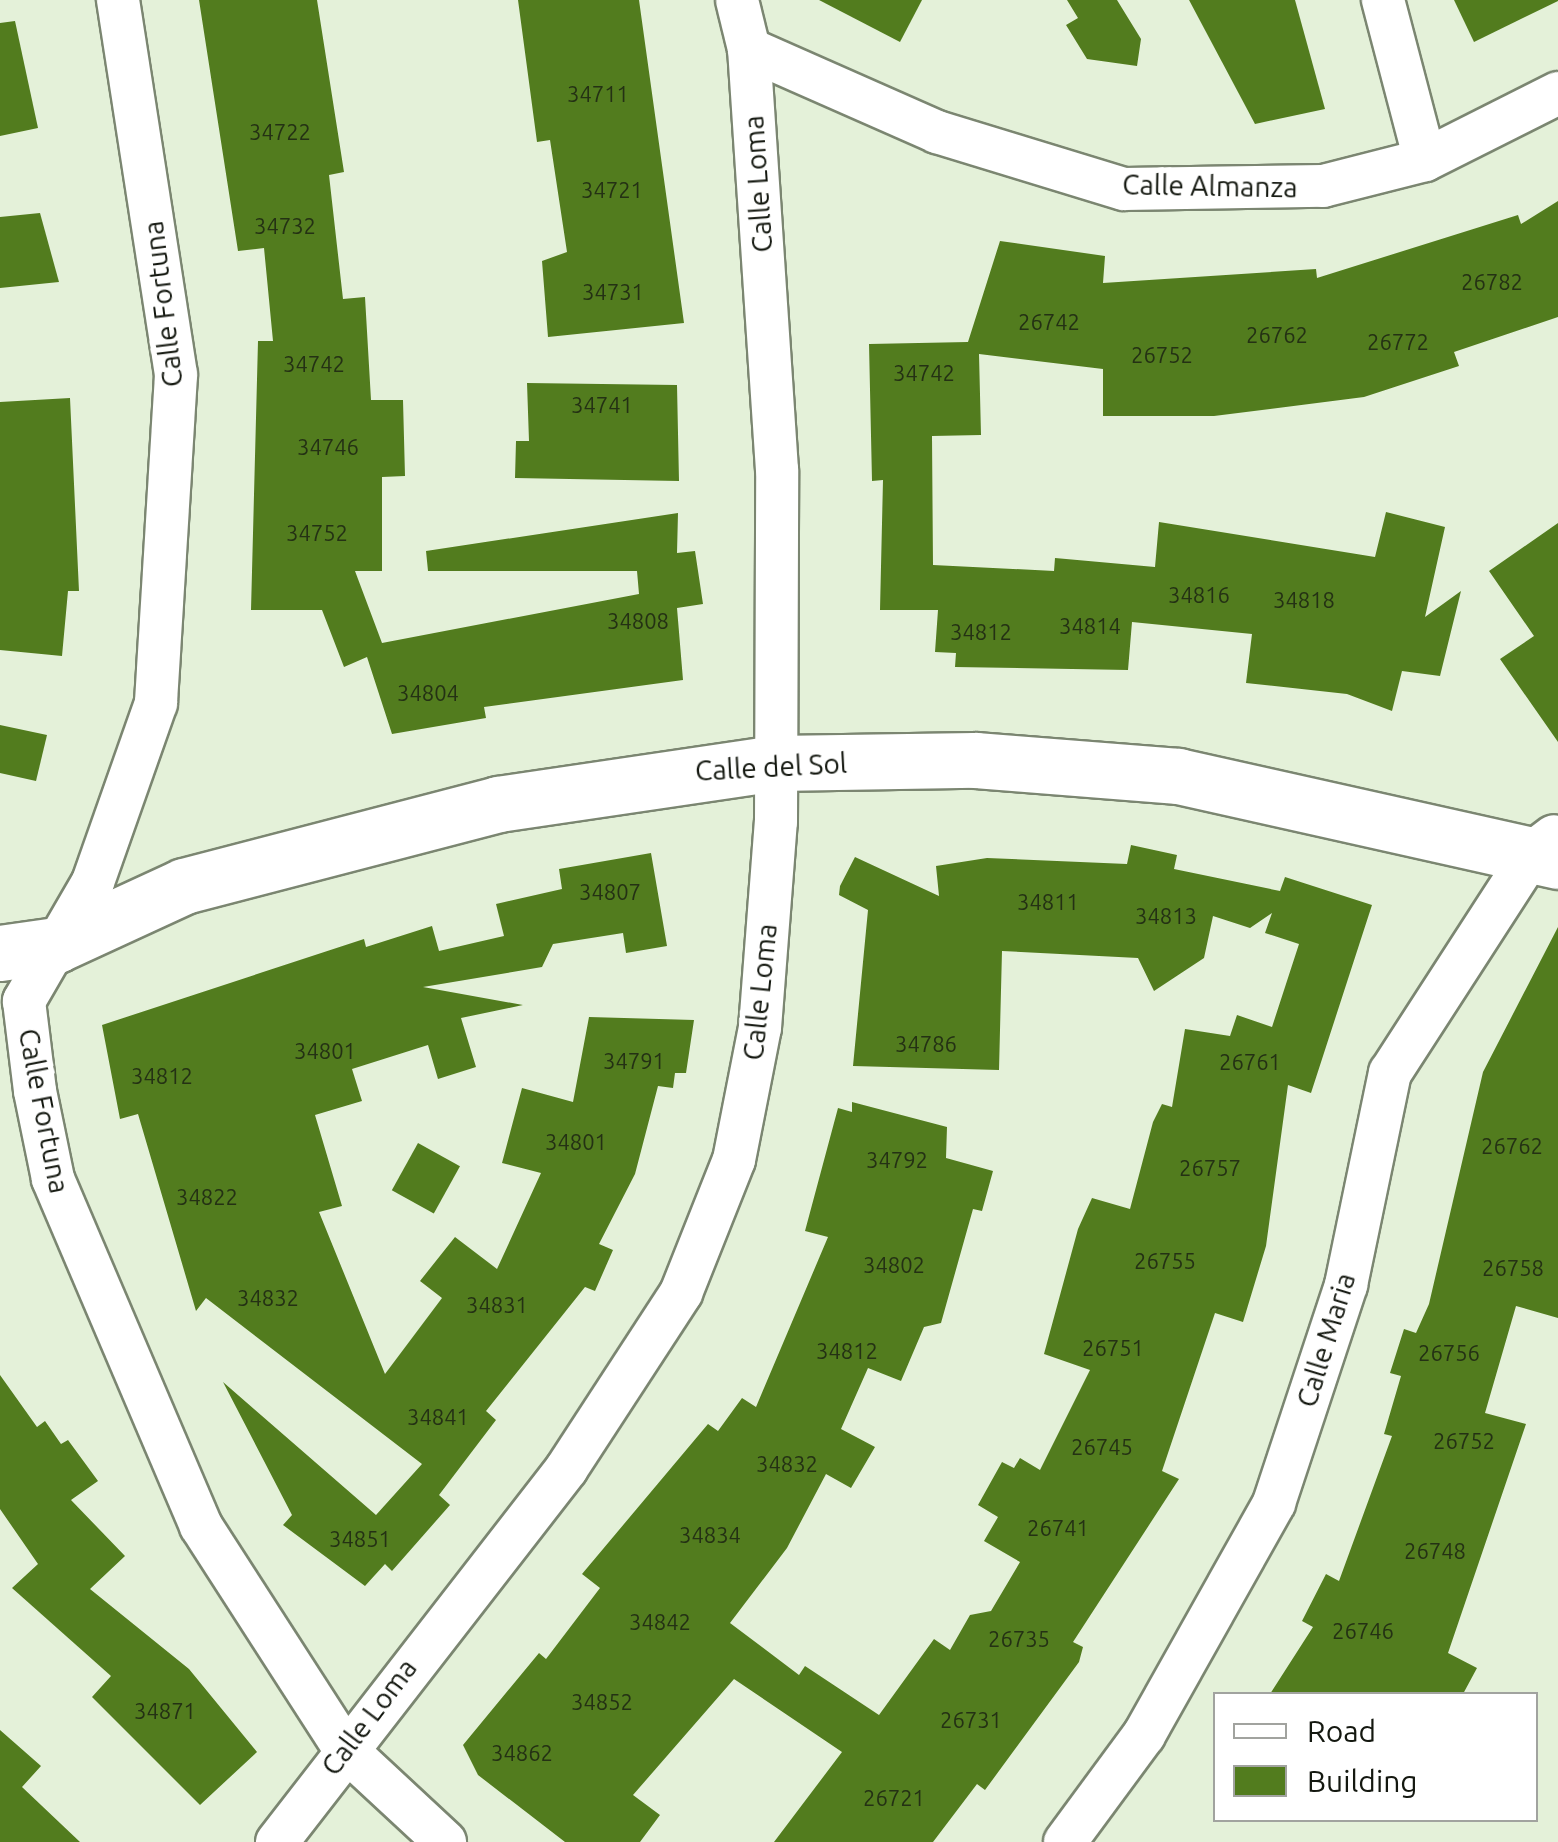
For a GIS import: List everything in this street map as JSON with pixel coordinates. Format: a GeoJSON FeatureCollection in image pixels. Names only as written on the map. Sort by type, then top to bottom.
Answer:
{"type":"FeatureCollection","features":[{"type":"Feature","properties":{"kind":"street","name":"Calle Fortuna"},"geometry":{"type":"LineString","coordinates":[[118,0],[176,375],[156,703],[93,882],[24,1000],[53,1179],[201,1526],[344,1748],[445,1842]]}},
{"type":"Feature","properties":{"kind":"street","name":"Calle Loma"},"geometry":{"type":"LineString","coordinates":[[277,1842],[344,1748],[567,1468],[701,1251],[734,1160],[760,1028],[776,762],[778,470],[749,49],[737,0]]}},
{"type":"Feature","properties":{"kind":"street"},"geometry":{"type":"LineString","coordinates":[[1383,0],[1426,160]]}},
{"type":"Feature","properties":{"kind":"street","name":"Calle Almanza"},"geometry":{"type":"LineString","coordinates":[[749,49],[937,132],[1124,189],[1323,186],[1426,160],[1558,93]]}},
{"type":"Feature","properties":{"kind":"street","name":"Calle del Sol"},"geometry":{"type":"LineString","coordinates":[[0,953],[56,945],[184,886],[498,804],[776,762],[974,760],[1178,776],[1550,849]]}},
{"type":"Feature","properties":{"kind":"street","name":"Calle Maria"},"geometry":{"type":"LineString","coordinates":[[1065,1842],[1144,1734],[1274,1503],[1346,1284],[1390,1072],[1550,849]]}},
{"type":"Feature","properties":{"kind":"building"},"geometry":{"type":"Polygon","coordinates":[[[199,0],[317,0],[344,172],[329,175],[343,299],[365,297],[371,400],[403,400],[405,476],[382,477],[382,571],[355,571],[382,643],[639,594],[637,571],[428,571],[426,551],[678,513],[677,553],[695,551],[703,604],[677,608],[683,680],[484,707],[486,718],[392,734],[367,657],[344,667],[322,610],[251,610],[258,341],[273,341],[264,248],[238,251],[199,0]]]}},
{"type":"Feature","properties":{"kind":"building"},"geometry":{"type":"Polygon","coordinates":[[[518,0],[639,0],[684,323],[548,337],[542,261],[567,252],[550,140],[537,142],[518,0]]]}},
{"type":"Feature","properties":{"kind":"building"},"geometry":{"type":"Polygon","coordinates":[[[819,0],[922,0],[900,42],[819,0]]]}},
{"type":"Feature","properties":{"kind":"building"},"geometry":{"type":"Polygon","coordinates":[[[1067,0],[1117,0],[1141,39],[1137,66],[1087,59],[1066,25],[1078,18],[1067,0]]]}},
{"type":"Feature","properties":{"kind":"building"},"geometry":{"type":"Polygon","coordinates":[[[1189,0],[1295,0],[1325,109],[1255,124],[1189,0]]]}},
{"type":"Feature","properties":{"kind":"building"},"geometry":{"type":"Polygon","coordinates":[[[1454,0],[1558,0],[1558,1],[1474,42],[1454,0]]]}},
{"type":"Feature","properties":{"kind":"building"},"geometry":{"type":"Polygon","coordinates":[[[15,21],[38,128],[0,136],[0,23],[15,21]]]}},
{"type":"Feature","properties":{"kind":"building"},"geometry":{"type":"Polygon","coordinates":[[[1558,201],[1558,317],[1454,352],[1459,366],[1364,397],[1214,416],[1103,416],[1103,369],[979,354],[981,435],[932,436],[933,565],[1054,571],[1055,558],[1155,567],[1159,522],[1375,557],[1386,512],[1445,527],[1425,617],[1461,591],[1440,676],[1402,671],[1392,711],[1347,694],[1246,683],[1252,634],[1132,622],[1128,670],[955,667],[956,653],[935,652],[938,610],[880,610],[883,480],[872,481],[869,344],[968,342],[1000,241],[1105,256],[1103,283],[1316,269],[1317,278],[1518,215],[1521,224],[1558,201]]]}},
{"type":"Feature","properties":{"kind":"building"},"geometry":{"type":"Polygon","coordinates":[[[40,213],[59,282],[0,288],[0,217],[40,213]]]}},
{"type":"Feature","properties":{"kind":"building"},"geometry":{"type":"Polygon","coordinates":[[[527,383],[677,385],[679,481],[515,478],[516,441],[529,441],[527,383]]]}},
{"type":"Feature","properties":{"kind":"building"},"geometry":{"type":"Polygon","coordinates":[[[70,398],[79,591],[68,591],[62,656],[0,650],[0,402],[70,398]]]}},
{"type":"Feature","properties":{"kind":"building"},"geometry":{"type":"Polygon","coordinates":[[[1558,523],[1558,742],[1500,659],[1534,636],[1489,571],[1558,523]]]}},
{"type":"Feature","properties":{"kind":"building"},"geometry":{"type":"Polygon","coordinates":[[[0,725],[47,735],[36,781],[0,773],[0,725]]]}},
{"type":"Feature","properties":{"kind":"building"},"geometry":{"type":"Polygon","coordinates":[[[1131,845],[1177,855],[1174,869],[1280,891],[1285,877],[1372,905],[1311,1093],[1288,1085],[1266,1246],[1243,1322],[1215,1313],[1162,1471],[1179,1479],[1073,1642],[1083,1647],[1079,1662],[985,1790],[977,1784],[933,1842],[774,1842],[842,1752],[734,1679],[633,1795],[660,1815],[640,1842],[565,1842],[478,1775],[463,1745],[539,1653],[546,1659],[600,1588],[582,1574],[708,1424],[718,1431],[742,1398],[756,1407],[828,1237],[805,1231],[838,1108],[852,1112],[852,1102],[947,1127],[946,1158],[993,1171],[982,1211],[973,1209],[941,1323],[924,1327],[901,1381],[868,1368],[841,1429],[875,1447],[851,1488],[826,1474],[787,1548],[730,1623],[799,1675],[805,1666],[879,1715],[934,1639],[950,1650],[970,1615],[991,1611],[1020,1562],[984,1541],[998,1517],[978,1505],[1002,1462],[1014,1468],[1020,1458],[1040,1470],[1090,1370],[1044,1354],[1078,1229],[1092,1198],[1130,1209],[1153,1122],[1162,1104],[1172,1107],[1185,1029],[1230,1036],[1237,1015],[1272,1027],[1299,944],[1265,933],[1272,913],[1250,928],[1213,916],[1204,958],[1154,991],[1138,958],[1002,951],[999,1070],[853,1066],[868,910],[839,895],[840,886],[855,857],[939,896],[936,866],[987,858],[1127,864],[1131,845]]]}},
{"type":"Feature","properties":{"kind":"building"},"geometry":{"type":"Polygon","coordinates":[[[651,853],[667,946],[626,953],[623,933],[553,944],[542,967],[423,987],[523,1005],[461,1018],[476,1067],[438,1079],[428,1045],[352,1069],[362,1101],[315,1115],[342,1206],[319,1212],[385,1374],[442,1298],[420,1281],[455,1237],[497,1269],[541,1173],[502,1163],[522,1088],[573,1102],[589,1017],[694,1020],[686,1073],[675,1073],[673,1088],[658,1086],[635,1174],[599,1244],[613,1250],[595,1291],[585,1287],[486,1411],[496,1420],[439,1495],[450,1505],[392,1571],[385,1564],[365,1586],[283,1525],[292,1515],[223,1382],[376,1515],[422,1464],[206,1298],[196,1311],[138,1114],[120,1119],[102,1025],[364,939],[366,947],[432,926],[439,951],[504,936],[496,904],[562,889],[559,869],[651,853]]]}},
{"type":"Feature","properties":{"kind":"building"},"geometry":{"type":"Polygon","coordinates":[[[1558,927],[1558,1318],[1516,1306],[1485,1413],[1526,1424],[1448,1653],[1477,1668],[1464,1692],[1271,1692],[1313,1627],[1302,1621],[1326,1574],[1339,1581],[1392,1436],[1384,1434],[1401,1376],[1390,1373],[1404,1329],[1416,1333],[1429,1304],[1483,1072],[1558,927]]]}},
{"type":"Feature","properties":{"kind":"building"},"geometry":{"type":"Polygon","coordinates":[[[418,1143],[460,1166],[434,1214],[392,1190],[418,1143]]]}},
{"type":"Feature","properties":{"kind":"building"},"geometry":{"type":"Polygon","coordinates":[[[0,1375],[37,1427],[45,1421],[61,1444],[68,1440],[98,1481],[71,1500],[125,1556],[90,1589],[189,1669],[257,1752],[200,1805],[92,1697],[111,1676],[12,1588],[38,1564],[0,1509],[0,1375]]]}},
{"type":"Feature","properties":{"kind":"building"},"geometry":{"type":"Polygon","coordinates":[[[0,1730],[41,1766],[22,1787],[80,1842],[0,1842],[0,1730]]]}}]}
